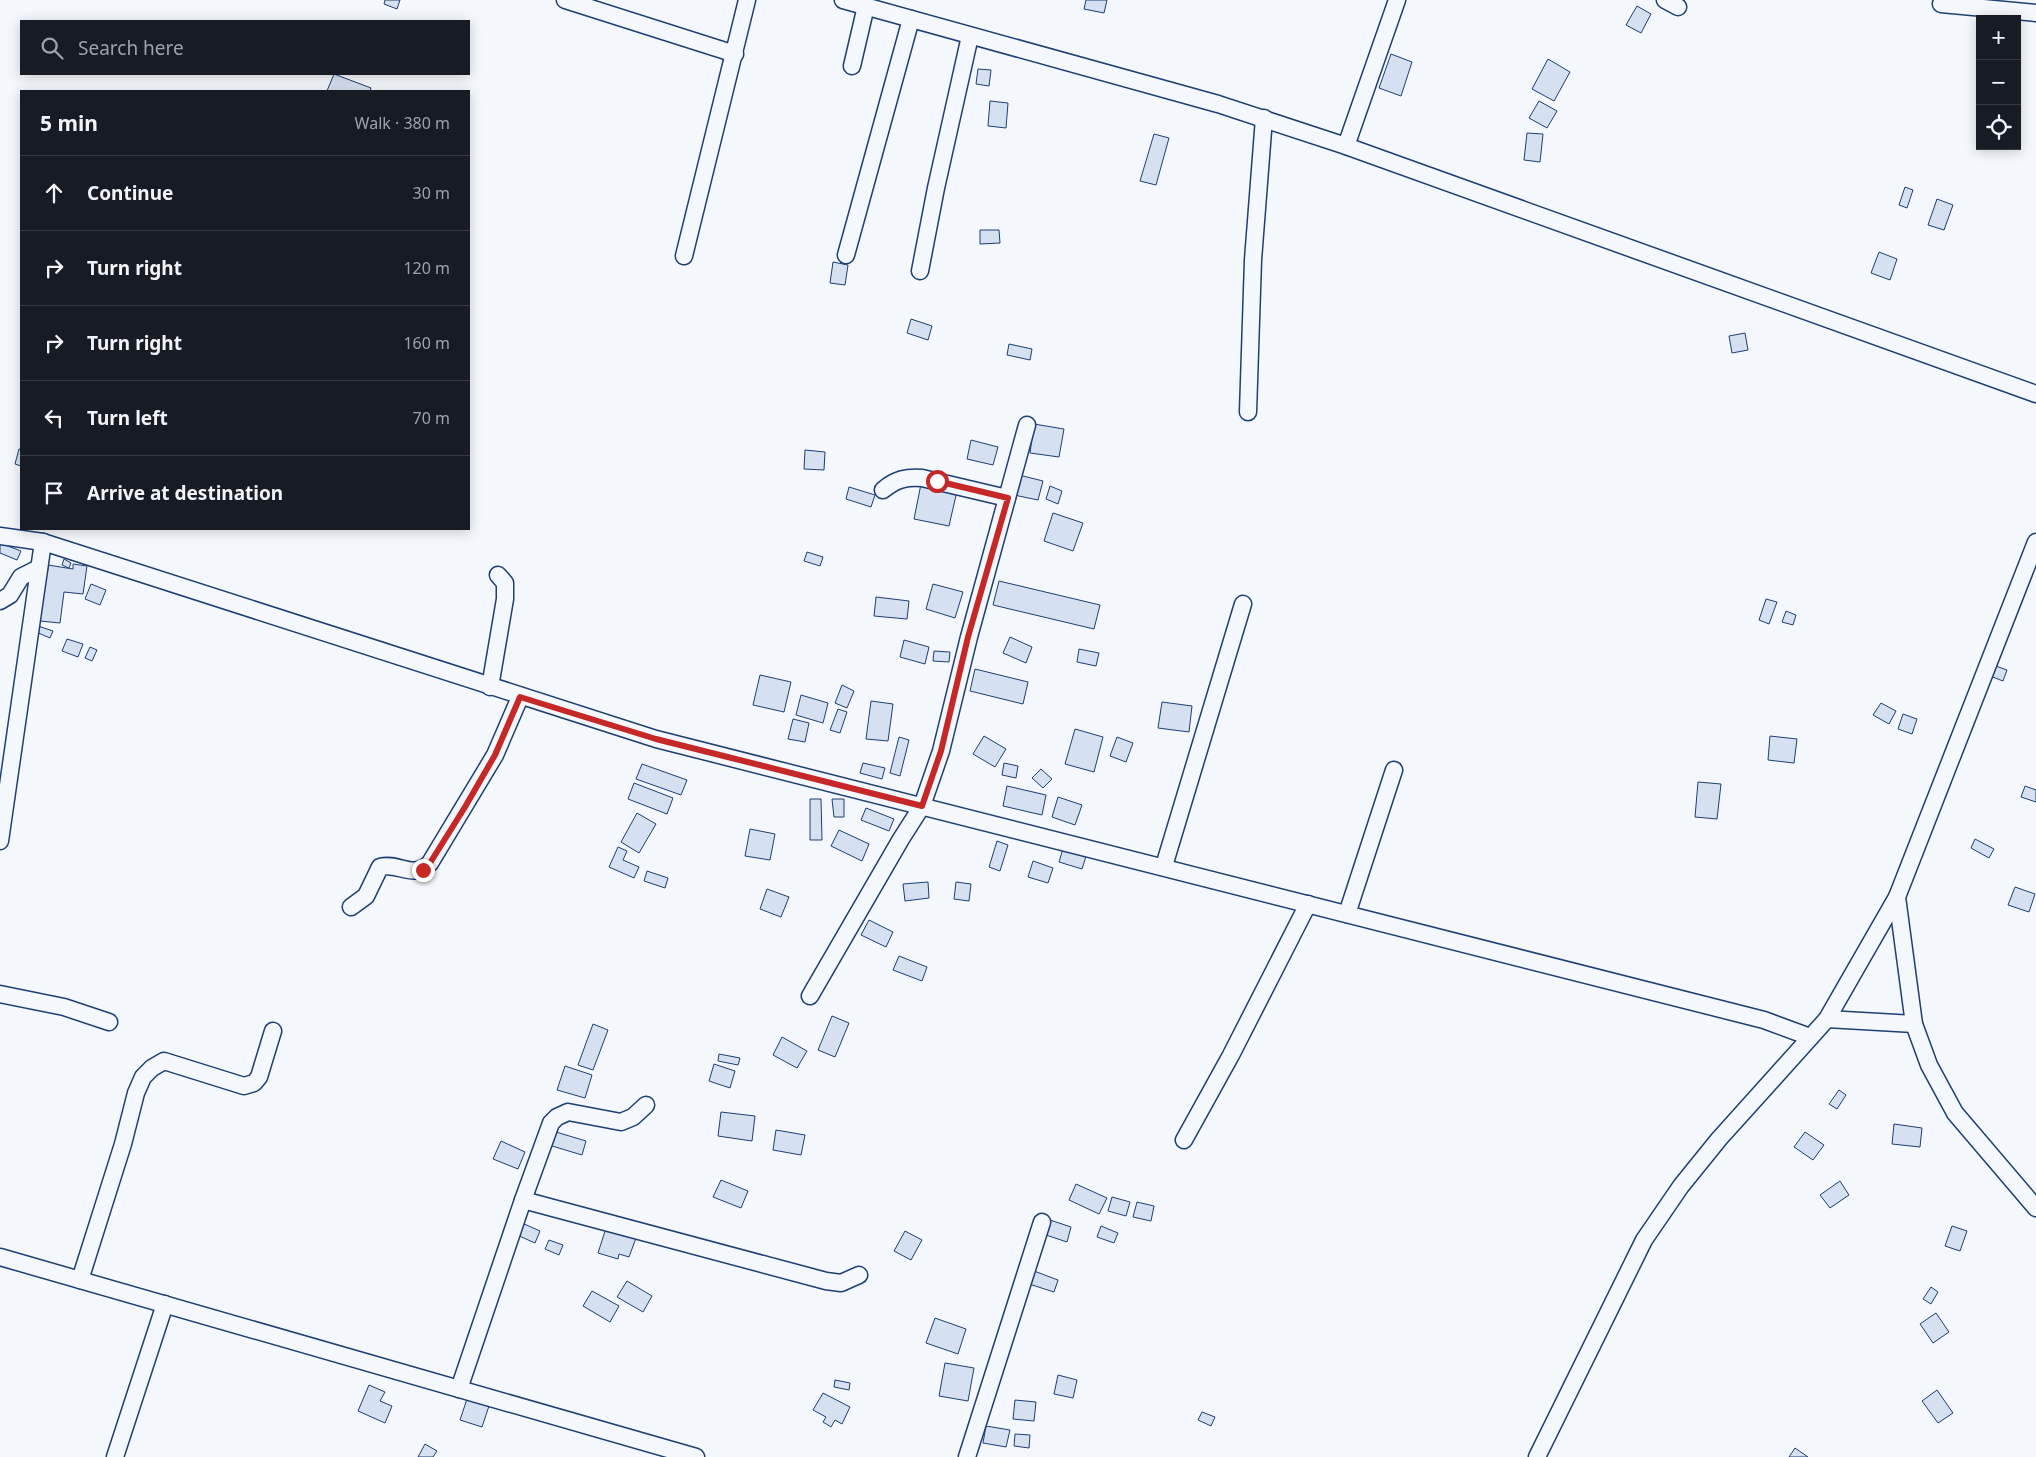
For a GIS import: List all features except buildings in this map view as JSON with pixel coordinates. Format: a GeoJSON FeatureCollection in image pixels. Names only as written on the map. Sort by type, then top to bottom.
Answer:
{"type":"FeatureCollection","features":[{"type":"Feature","properties":{"kind":"street"},"geometry":{"type":"LineString","coordinates":[[565,0],[735,54]]}},
{"type":"Feature","properties":{"kind":"street"},"geometry":{"type":"LineString","coordinates":[[684,256],[747,0]]}},
{"type":"Feature","properties":{"kind":"street"},"geometry":{"type":"LineString","coordinates":[[843,0],[1264,118],[2036,394]]}},
{"type":"Feature","properties":{"kind":"street"},"geometry":{"type":"LineString","coordinates":[[1346,146],[1397,0]]}},
{"type":"Feature","properties":{"kind":"street"},"geometry":{"type":"LineString","coordinates":[[1941,4],[2036,13]]}},
{"type":"Feature","properties":{"kind":"street"},"geometry":{"type":"LineString","coordinates":[[852,66],[866,6]]}},
{"type":"Feature","properties":{"kind":"street"},"geometry":{"type":"LineString","coordinates":[[846,255],[911,19]]}},
{"type":"Feature","properties":{"kind":"street"},"geometry":{"type":"LineString","coordinates":[[920,271],[936,188],[970,36]]}},
{"type":"Feature","properties":{"kind":"street"},"geometry":{"type":"LineString","coordinates":[[1248,412],[1253,260],[1264,118]]}},
{"type":"Feature","properties":{"kind":"street"},"geometry":{"type":"LineString","coordinates":[[810,996],[922,806],[941,751],[968,637],[1027,426]]}},
{"type":"Feature","properties":{"kind":"street"},"geometry":{"type":"LineString","coordinates":[[883,490],[894,481],[910,477],[922,478],[1008,498]]}},
{"type":"Feature","properties":{"kind":"street"},"geometry":{"type":"LineString","coordinates":[[0,536],[43,542],[520,697],[656,739],[1164,866],[1764,1020],[1810,1037]]}},
{"type":"Feature","properties":{"kind":"street"},"geometry":{"type":"LineString","coordinates":[[0,841],[43,542]]}},
{"type":"Feature","properties":{"kind":"street"},"geometry":{"type":"LineString","coordinates":[[1537,1457],[1644,1240],[1681,1186],[1719,1139],[1827,1019],[1897,897],[2036,542]]}},
{"type":"Feature","properties":{"kind":"street"},"geometry":{"type":"LineString","coordinates":[[0,601],[10,595],[21,577],[39,568]]}},
{"type":"Feature","properties":{"kind":"street"},"geometry":{"type":"LineString","coordinates":[[490,687],[506,599],[505,583],[498,575]]}},
{"type":"Feature","properties":{"kind":"street"},"geometry":{"type":"LineString","coordinates":[[1164,866],[1243,604]]}},
{"type":"Feature","properties":{"kind":"street"},"geometry":{"type":"LineString","coordinates":[[351,906],[366,896],[380,867],[389,865],[414,871],[423,870],[430,863],[495,755],[520,697]]}},
{"type":"Feature","properties":{"kind":"street"},"geometry":{"type":"LineString","coordinates":[[1347,914],[1394,770]]}},
{"type":"Feature","properties":{"kind":"street"},"geometry":{"type":"LineString","coordinates":[[1897,897],[1914,1024],[1929,1065],[1955,1114],[2036,1208]]}},
{"type":"Feature","properties":{"kind":"street"},"geometry":{"type":"LineString","coordinates":[[1184,1140],[1231,1056],[1308,904]]}},
{"type":"Feature","properties":{"kind":"street"},"geometry":{"type":"LineString","coordinates":[[0,994],[64,1007],[109,1022]]}},
{"type":"Feature","properties":{"kind":"street"},"geometry":{"type":"LineString","coordinates":[[1827,1019],[1914,1024]]}},
{"type":"Feature","properties":{"kind":"street"},"geometry":{"type":"LineString","coordinates":[[80,1280],[123,1144],[136,1093],[144,1077],[152,1068],[164,1060],[244,1086],[254,1083],[259,1077],[273,1031]]}},
{"type":"Feature","properties":{"kind":"street"},"geometry":{"type":"LineString","coordinates":[[460,1389],[523,1200],[551,1123],[557,1117],[568,1112],[620,1122],[633,1117],[646,1105]]}},
{"type":"Feature","properties":{"kind":"street"},"geometry":{"type":"LineString","coordinates":[[523,1200],[826,1281],[841,1283],[859,1275]]}},
{"type":"Feature","properties":{"kind":"street"},"geometry":{"type":"LineString","coordinates":[[967,1457],[1042,1222]]}},
{"type":"Feature","properties":{"kind":"street"},"geometry":{"type":"LineString","coordinates":[[0,1257],[696,1457]]}},
{"type":"Feature","properties":{"kind":"street"},"geometry":{"type":"LineString","coordinates":[[114,1457],[165,1304]]}},
{"type":"Feature","properties":{"kind":"route"},"geometry":{"type":"LineString","coordinates":[[423,870],[430,863],[495,755],[520,697],[656,739],[922,806],[941,751],[968,637],[1008,498],[937,481]]}}]}
